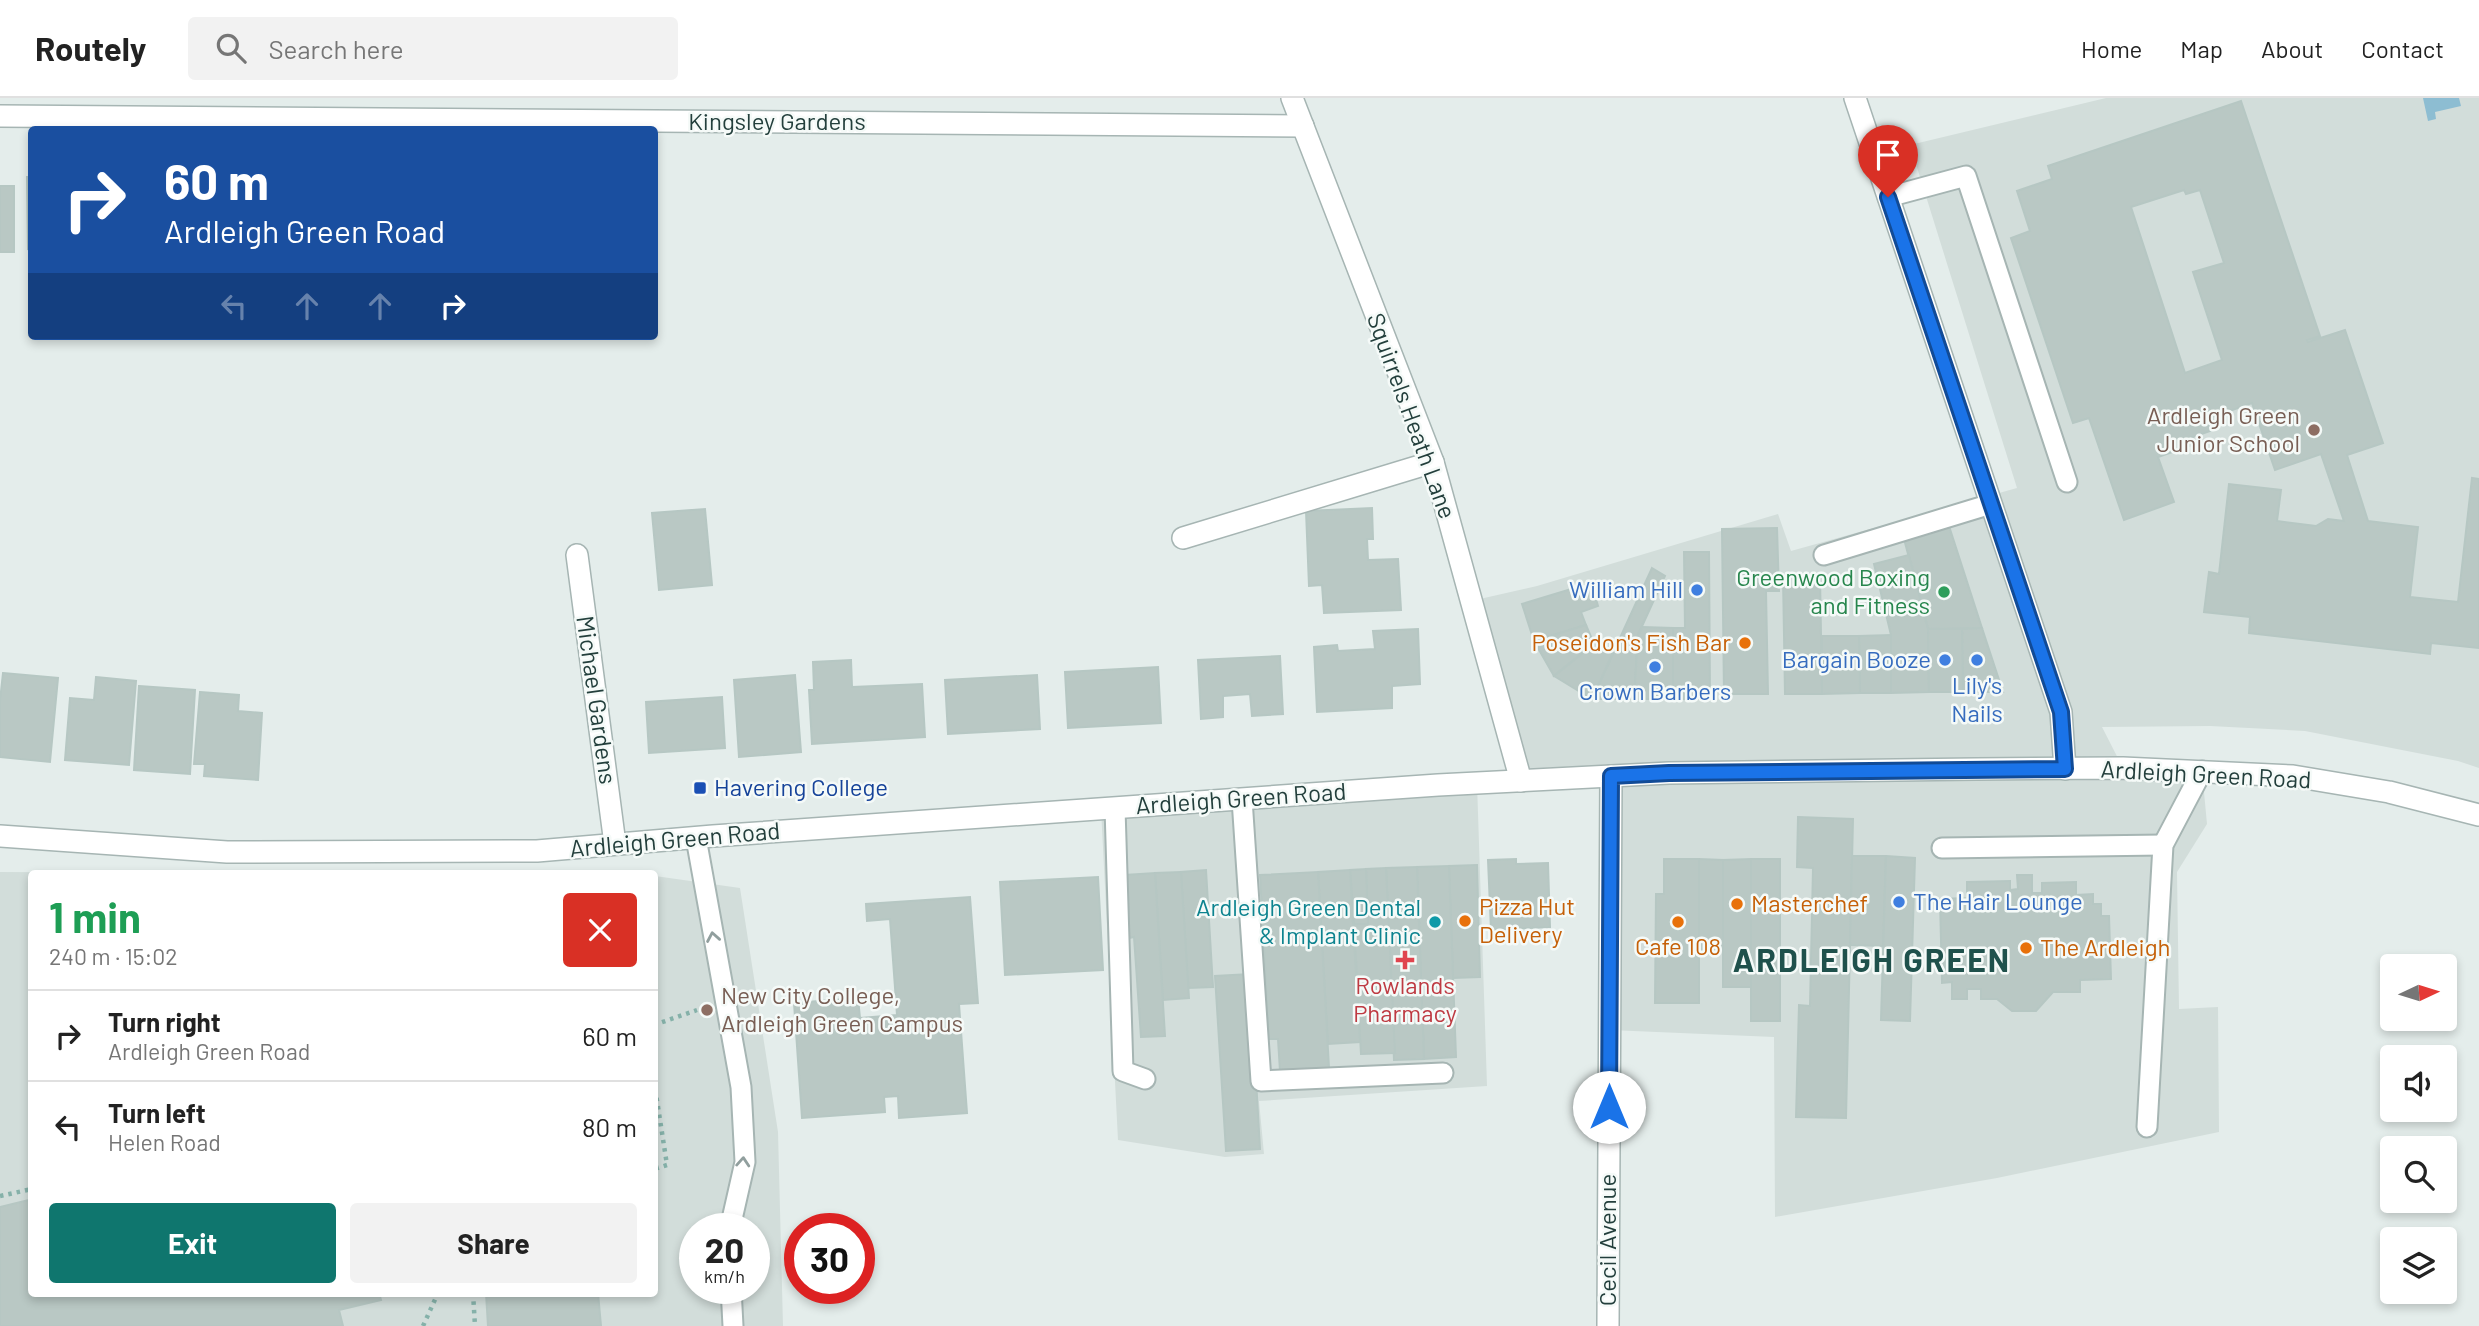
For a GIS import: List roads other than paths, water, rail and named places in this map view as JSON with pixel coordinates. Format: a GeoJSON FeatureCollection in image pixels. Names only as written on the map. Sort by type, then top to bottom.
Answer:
{"type":"FeatureCollection","features":[{"type":"Feature","properties":{"kind":"street","name":"Squirrels Heath Lane"},"geometry":{"type":"LineString","coordinates":[[1292,98],[1433,462],[1521,781]]}},
{"type":"Feature","properties":{"kind":"street"},"geometry":{"type":"LineString","coordinates":[[1855,98],[2061,712],[2065,769]]}},
{"type":"Feature","properties":{"kind":"street","name":"Kingsley Gardens"},"geometry":{"type":"LineString","coordinates":[[0,116],[1303,126]]}},
{"type":"Feature","properties":{"kind":"street"},"geometry":{"type":"LineString","coordinates":[[1183,538],[1433,462]]}},
{"type":"Feature","properties":{"kind":"street","name":"Michael Gardens"},"geometry":{"type":"LineString","coordinates":[[577,555],[615,844]]}},
{"type":"Feature","properties":{"kind":"street","name":"Ardleigh Green Road"},"geometry":{"type":"LineString","coordinates":[[0,836],[228,852],[537,851],[1241,799],[1611,776],[1669,773],[2065,769],[2202,771],[2293,776],[2389,792],[2479,815]]}},
{"type":"Feature","properties":{"kind":"street","name":"Cecil Avenue"},"geometry":{"type":"LineString","coordinates":[[1608,1326],[1611,776]]}},
{"type":"Feature","properties":{"kind":"lane"},"geometry":{"type":"LineString","coordinates":[[1888,197],[1966,176],[2067,482]]}},
{"type":"Feature","properties":{"kind":"lane"},"geometry":{"type":"LineString","coordinates":[[1824,555],[1991,504]]}},
{"type":"Feature","properties":{"kind":"lane"},"geometry":{"type":"LineString","coordinates":[[2147,1127],[2163,845],[2202,771]]}},
{"type":"Feature","properties":{"kind":"lane"},"geometry":{"type":"LineString","coordinates":[[1241,799],[1261,1081],[1443,1073]]}},
{"type":"Feature","properties":{"kind":"lane"},"geometry":{"type":"LineString","coordinates":[[1115,808],[1124,1071],[1145,1079]]}},
{"type":"Feature","properties":{"kind":"lane"},"geometry":{"type":"LineString","coordinates":[[696,838],[741,1087],[745,1162],[733,1213]]}},
{"type":"Feature","properties":{"kind":"lane"},"geometry":{"type":"LineString","coordinates":[[1941,848],[2163,845]]}},
{"type":"Feature","properties":{"kind":"lane"},"geometry":{"type":"LineString","coordinates":[[732,1304],[733,1326]]}},
{"type":"Feature","properties":{"kind":"water"},"geometry":{"type":"Polygon","coordinates":[[[2423,98],[2459,98],[2461,106],[2435,112],[2436,119],[2428,121],[2423,98]]]}},
{"type":"Feature","properties":{"kind":"place","name":"Ardleigh Green Junior School"},"geometry":{"type":"Point","coordinates":[2314,430]}},
{"type":"Feature","properties":{"kind":"place","name":"William Hill"},"geometry":{"type":"Point","coordinates":[1697,590]}},
{"type":"Feature","properties":{"kind":"place","name":"Greenwood Boxing and Fitness"},"geometry":{"type":"Point","coordinates":[1944,592]}},
{"type":"Feature","properties":{"kind":"place","name":"Poseidon's Fish Bar"},"geometry":{"type":"Point","coordinates":[1745,643]}},
{"type":"Feature","properties":{"kind":"place","name":"Bargain Booze"},"geometry":{"type":"Point","coordinates":[1945,660]}},
{"type":"Feature","properties":{"kind":"place","name":"Lily's Nails"},"geometry":{"type":"Point","coordinates":[1977,660]}},
{"type":"Feature","properties":{"kind":"place","name":"Crown Barbers"},"geometry":{"type":"Point","coordinates":[1655,667]}},
{"type":"Feature","properties":{"kind":"place","name":"Havering College"},"geometry":{"type":"Point","coordinates":[700,788]}},
{"type":"Feature","properties":{"kind":"place","name":"The Hair Lounge"},"geometry":{"type":"Point","coordinates":[1899,902]}},
{"type":"Feature","properties":{"kind":"place","name":"Masterchef"},"geometry":{"type":"Point","coordinates":[1737,904]}},
{"type":"Feature","properties":{"kind":"place","name":"Pizza Hut Delivery"},"geometry":{"type":"Point","coordinates":[1465,921]}},
{"type":"Feature","properties":{"kind":"place","name":"Ardleigh Green Dental & Implant Clinic"},"geometry":{"type":"Point","coordinates":[1435,922]}},
{"type":"Feature","properties":{"kind":"place","name":"Cafe 108"},"geometry":{"type":"Point","coordinates":[1678,922]}},
{"type":"Feature","properties":{"kind":"place","name":"The Ardleigh"},"geometry":{"type":"Point","coordinates":[2026,948]}},
{"type":"Feature","properties":{"kind":"place","name":"Rowlands Pharmacy"},"geometry":{"type":"Point","coordinates":[1405,960]}},
{"type":"Feature","properties":{"kind":"place","name":"New City College, Ardleigh Green Campus"},"geometry":{"type":"Point","coordinates":[707,1010]}},
{"type":"Feature","properties":{"kind":"district","name":"ARDLEIGH GREEN"},"geometry":{"type":"Point","coordinates":[1872,961]}}]}
